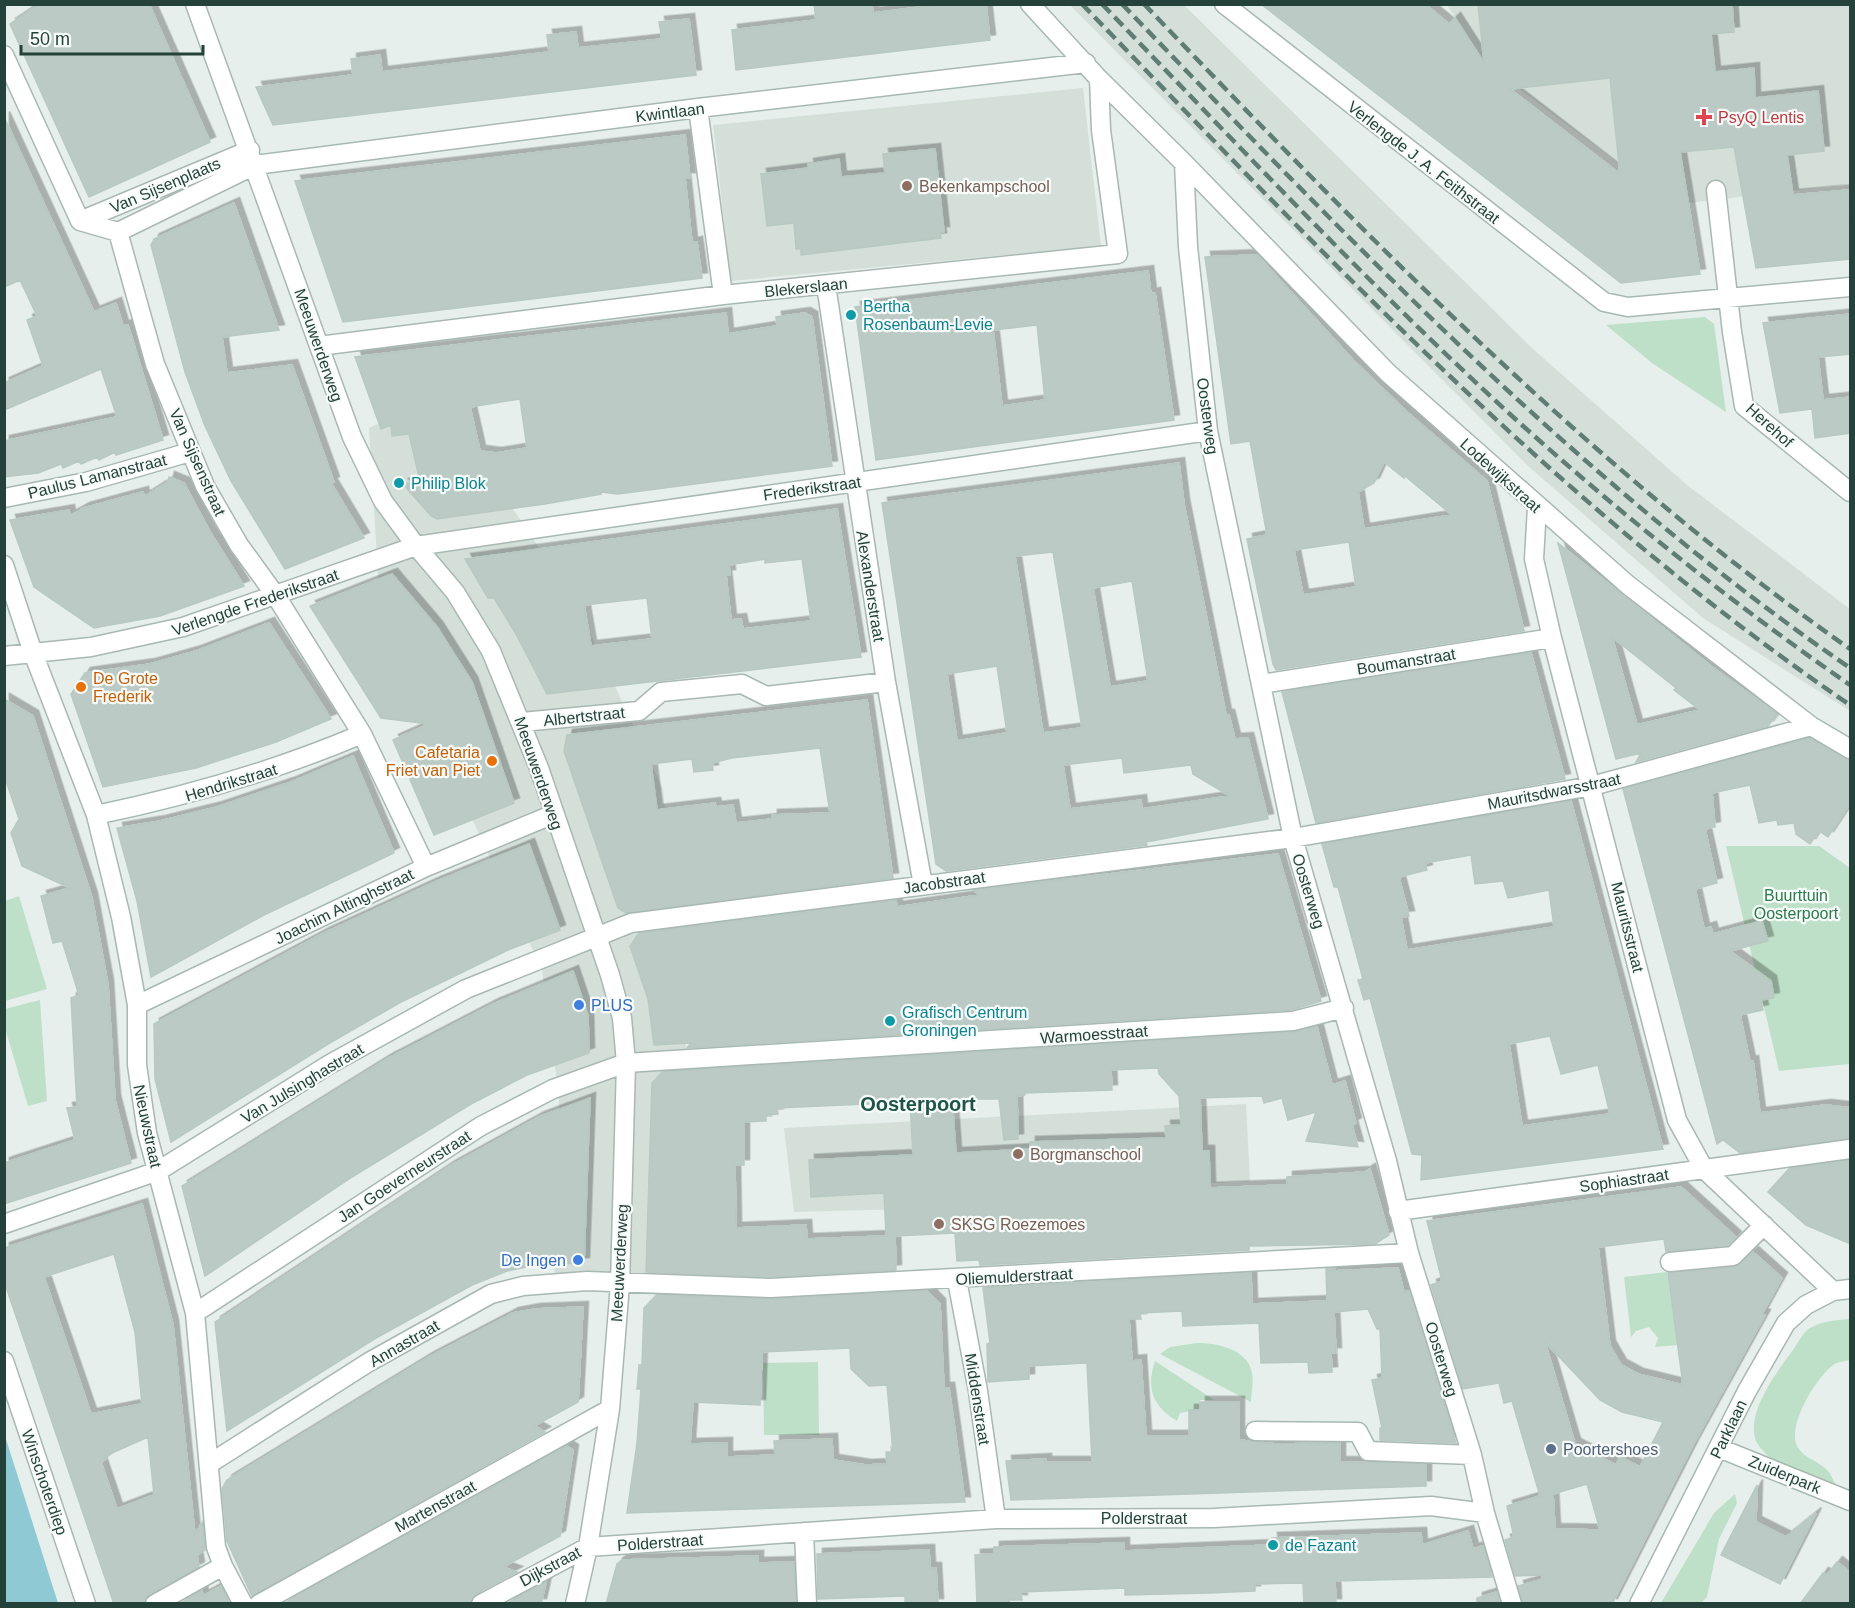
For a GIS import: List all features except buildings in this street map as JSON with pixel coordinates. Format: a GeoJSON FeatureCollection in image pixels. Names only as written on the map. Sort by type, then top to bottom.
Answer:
{"type":"FeatureCollection","features":[{"type":"Feature","properties":{"kind":"street","name":"Meeuwerderweg"},"geometry":{"type":"LineString","coordinates":[[195,4],[253,158],[334,392],[367,470],[383,501],[472,617],[491,651],[522,722],[597,936],[622,1018],[626,1063],[620,1284],[610,1409],[588,1547],[575,1604]]}},
{"type":"Feature","properties":{"kind":"street","name":"Lodewijkstraat"},"geometry":{"type":"LineString","coordinates":[[1030,4],[1099,79],[1388,373],[1628,585],[1811,726],[1851,749]]}},
{"type":"Feature","properties":{"kind":"street","name":"Verlengde J. A. Feithstraat"},"geometry":{"type":"LineString","coordinates":[[1224,4],[1594,296],[1616,306],[1628,307],[1729,299]]}},
{"type":"Feature","properties":{"kind":"street"},"geometry":{"type":"LineString","coordinates":[[4,55],[80,220],[118,232]]}},
{"type":"Feature","properties":{"kind":"street","name":"Kwintlaan"},"geometry":{"type":"LineString","coordinates":[[253,158],[1086,63]]}},
{"type":"Feature","properties":{"kind":"street","name":"Blekerslaan"},"geometry":{"type":"LineString","coordinates":[[319,346],[723,295],[1118,254],[1101,130],[1099,79]]}},
{"type":"Feature","properties":{"kind":"street"},"geometry":{"type":"LineString","coordinates":[[698,108],[723,295]]}},
{"type":"Feature","properties":{"kind":"street","name":"Van Sijsenplaats"},"geometry":{"type":"LineString","coordinates":[[80,220],[253,158]]}},
{"type":"Feature","properties":{"kind":"street","name":"Van Sijsenplaats"},"geometry":{"type":"LineString","coordinates":[[118,232],[253,158]]}},
{"type":"Feature","properties":{"kind":"street","name":"Oosterweg"},"geometry":{"type":"LineString","coordinates":[[1184,163],[1188,247],[1208,431],[1293,838],[1387,1161],[1409,1253],[1472,1455],[1485,1513],[1512,1604]]}},
{"type":"Feature","properties":{"kind":"street","name":"Herehof"},"geometry":{"type":"LineString","coordinates":[[1716,190],[1732,332],[1744,406],[1851,492]]}},
{"type":"Feature","properties":{"kind":"street","name":"Van Sijsenstraat"},"geometry":{"type":"LineString","coordinates":[[118,232],[155,364],[190,452],[222,518],[276,596],[362,734],[426,867]]}},
{"type":"Feature","properties":{"kind":"street","name":"Alexanderstraat"},"geometry":{"type":"LineString","coordinates":[[826,285],[886,682],[922,885]]}},
{"type":"Feature","properties":{"kind":"street"},"geometry":{"type":"LineString","coordinates":[[1729,299],[1851,287]]}},
{"type":"Feature","properties":{"kind":"street","name":"Frederikstraat"},"geometry":{"type":"LineString","coordinates":[[416,546],[1208,431]]}},
{"type":"Feature","properties":{"kind":"street","name":"Paulus Lamanstraat"},"geometry":{"type":"LineString","coordinates":[[4,498],[86,482],[190,452]]}},
{"type":"Feature","properties":{"kind":"street","name":"Mauritsstraat"},"geometry":{"type":"LineString","coordinates":[[1537,507],[1534,559],[1552,638],[1677,1120],[1704,1168],[1764,1225],[1842,1290]]}},
{"type":"Feature","properties":{"kind":"street","name":"Verlengde Frederikstraat"},"geometry":{"type":"LineString","coordinates":[[4,656],[91,647],[183,627],[416,546]]}},
{"type":"Feature","properties":{"kind":"street","name":"Nieuwstraat"},"geometry":{"type":"LineString","coordinates":[[4,565],[33,653],[96,815],[121,916],[137,1005],[136,1034],[140,1095],[147,1133],[195,1312],[216,1547],[223,1566],[243,1604]]}},
{"type":"Feature","properties":{"kind":"street","name":"Boumanstraat"},"geometry":{"type":"LineString","coordinates":[[1261,684],[1552,638]]}},
{"type":"Feature","properties":{"kind":"street","name":"Albertstraat"},"geometry":{"type":"LineString","coordinates":[[522,722],[639,711],[661,692],[742,684],[766,696],[886,682]]}},
{"type":"Feature","properties":{"kind":"street","name":"Mauritsdwarsstraat"},"geometry":{"type":"LineString","coordinates":[[1293,838],[1592,786],[1811,726]]}},
{"type":"Feature","properties":{"kind":"street","name":"Hendrikstraat"},"geometry":{"type":"LineString","coordinates":[[96,815],[224,786],[280,767],[362,734]]}},
{"type":"Feature","properties":{"kind":"street","name":"Joachim Altinghstraat"},"geometry":{"type":"LineString","coordinates":[[137,1005],[426,867],[554,814]]}},
{"type":"Feature","properties":{"kind":"street","name":"Jacobstraat"},"geometry":{"type":"LineString","coordinates":[[597,936],[631,924],[1293,838]]}},
{"type":"Feature","properties":{"kind":"street","name":"Van Julsinghastraat"},"geometry":{"type":"LineString","coordinates":[[4,1224],[158,1171],[330,1064],[466,989],[597,936]]}},
{"type":"Feature","properties":{"kind":"street","name":"Warmoesstraat"},"geometry":{"type":"LineString","coordinates":[[626,1063],[1293,1021],[1344,1008]]}},
{"type":"Feature","properties":{"kind":"street","name":"Jan Goeverneurstraat"},"geometry":{"type":"LineString","coordinates":[[195,1312],[481,1126],[553,1089],[626,1063]]}},
{"type":"Feature","properties":{"kind":"street","name":"Sophiastraat"},"geometry":{"type":"LineString","coordinates":[[1398,1211],[1851,1149]]}},
{"type":"Feature","properties":{"kind":"street"},"geometry":{"type":"LineString","coordinates":[[1670,1262],[1733,1256],[1764,1225]]}},
{"type":"Feature","properties":{"kind":"street","name":"Oliemulderstraat"},"geometry":{"type":"LineString","coordinates":[[620,1284],[771,1288],[957,1280],[1409,1253]]}},
{"type":"Feature","properties":{"kind":"street","name":"Middenstraat"},"geometry":{"type":"LineString","coordinates":[[957,1280],[978,1391],[996,1519]]}},
{"type":"Feature","properties":{"kind":"street","name":"Annastraat"},"geometry":{"type":"LineString","coordinates":[[209,1464],[369,1362],[491,1294],[555,1282],[620,1284]]}},
{"type":"Feature","properties":{"kind":"street","name":"Parklaan"},"geometry":{"type":"LineString","coordinates":[[1639,1604],[1747,1391],[1786,1323],[1806,1305],[1842,1290]]}},
{"type":"Feature","properties":{"kind":"street","name":"Winschoterdiep"},"geometry":{"type":"LineString","coordinates":[[4,1361],[86,1604]]}},
{"type":"Feature","properties":{"kind":"street","name":"Martenstraat"},"geometry":{"type":"LineString","coordinates":[[260,1604],[610,1409]]}},
{"type":"Feature","properties":{"kind":"street"},"geometry":{"type":"LineString","coordinates":[[1255,1431],[1358,1432],[1368,1451],[1472,1455]]}},
{"type":"Feature","properties":{"kind":"street","name":"Zuiderpark"},"geometry":{"type":"LineString","coordinates":[[1719,1448],[1851,1501]]}},
{"type":"Feature","properties":{"kind":"street","name":"Polderstraat"},"geometry":{"type":"LineString","coordinates":[[588,1547],[996,1519],[1214,1518],[1431,1506],[1485,1513]]}},
{"type":"Feature","properties":{"kind":"street"},"geometry":{"type":"LineString","coordinates":[[804,1532],[807,1604]]}},
{"type":"Feature","properties":{"kind":"street","name":"Dijkstraat"},"geometry":{"type":"LineString","coordinates":[[481,1604],[588,1547]]}},
{"type":"Feature","properties":{"kind":"street"},"geometry":{"type":"LineString","coordinates":[[155,1604],[223,1566]]}},
{"type":"Feature","properties":{"kind":"shaded area"},"geometry":{"type":"Polygon","coordinates":[[[1070,5],[1184,5],[1533,349],[1687,485],[1850,609],[1850,711],[1703,618],[1528,466],[1070,5]]]}},
{"type":"Feature","properties":{"kind":"shaded area","name":"PsyQ Lentis"},"geometry":{"type":"Polygon","coordinates":[[[1447,5],[1850,5],[1850,184],[1638,209],[1630,172],[1485,63],[1447,5]]]}},
{"type":"Feature","properties":{"kind":"shaded area","name":"Bekenkampschool"},"geometry":{"type":"Polygon","coordinates":[[[1083,88],[1101,246],[731,281],[713,125],[1083,88]]]}},
{"type":"Feature","properties":{"kind":"shaded area"},"geometry":{"type":"Polygon","coordinates":[[[437,395],[577,605],[663,789],[693,1125],[686,1296],[554,1290],[559,1096],[542,970],[381,622],[369,428],[437,395]]]}},
{"type":"Feature","properties":{"kind":"shaded area","name":"Borgmanschool"},"geometry":{"type":"Polygon","coordinates":[[[1246,1104],[1250,1181],[1165,1186],[1161,1202],[794,1212],[784,1128],[1246,1104]]]}},
{"type":"Feature","properties":{"kind":"green space"},"geometry":{"type":"Polygon","coordinates":[[[1705,317],[1714,324],[1726,412],[1652,363],[1606,325],[1705,317]]]}},
{"type":"Feature","properties":{"kind":"green space","name":"Buurttuin Oosterpoort"},"geometry":{"type":"Polygon","coordinates":[[[1726,846],[1819,846],[1850,868],[1850,1064],[1779,1071],[1726,846]]]}},
{"type":"Feature","properties":{"kind":"green space"},"geometry":{"type":"Polygon","coordinates":[[[19,896],[47,989],[5,1001],[5,901],[19,896]]]}},
{"type":"Feature","properties":{"kind":"green space"},"geometry":{"type":"Polygon","coordinates":[[[40,1000],[47,1101],[28,1106],[5,1028],[5,1009],[40,1000]]]}},
{"type":"Feature","properties":{"kind":"green space"},"geometry":{"type":"Polygon","coordinates":[[[1667,1272],[1678,1345],[1655,1347],[1658,1338],[1649,1327],[1636,1331],[1631,1337],[1624,1277],[1667,1272]]]}},
{"type":"Feature","properties":{"kind":"green space"},"geometry":{"type":"Polygon","coordinates":[[[1850,1319],[1850,1360],[1833,1365],[1819,1380],[1805,1402],[1796,1426],[1795,1437],[1800,1450],[1823,1466],[1836,1485],[1794,1472],[1774,1461],[1759,1446],[1754,1435],[1754,1423],[1763,1396],[1805,1332],[1825,1322],[1850,1319]]]}},
{"type":"Feature","properties":{"kind":"green space"},"geometry":{"type":"Polygon","coordinates":[[[1197,1343],[1222,1346],[1245,1358],[1253,1376],[1251,1402],[1160,1354],[1170,1347],[1197,1343]]]}},
{"type":"Feature","properties":{"kind":"green space"},"geometry":{"type":"Polygon","coordinates":[[[1155,1361],[1214,1400],[1200,1400],[1200,1409],[1180,1413],[1177,1421],[1162,1409],[1153,1396],[1151,1380],[1155,1361]]]}},
{"type":"Feature","properties":{"kind":"green space"},"geometry":{"type":"Polygon","coordinates":[[[818,1362],[819,1435],[764,1435],[763,1363],[818,1362]]]}},
{"type":"Feature","properties":{"kind":"green space"},"geometry":{"type":"Polygon","coordinates":[[[1735,1494],[1737,1503],[1719,1539],[1707,1597],[1701,1603],[1661,1603],[1714,1513],[1735,1494]]]}},
{"type":"Feature","properties":{"kind":"water"},"geometry":{"type":"Polygon","coordinates":[[[5,1436],[58,1603],[5,1603],[5,1436]]]}},
{"type":"Feature","properties":{"kind":"railway"},"geometry":{"type":"LineString","coordinates":[[1082,4],[1355,284],[1448,375],[1544,463],[1642,548],[1744,629],[1850,705]]}},
{"type":"Feature","properties":{"kind":"railway"},"geometry":{"type":"LineString","coordinates":[[1102,4],[1355,265],[1512,416],[1677,556],[1762,622],[1850,685]]}},
{"type":"Feature","properties":{"kind":"railway"},"geometry":{"type":"LineString","coordinates":[[1122,4],[1381,269],[1560,438],[1654,519],[1750,595],[1850,668]]}},
{"type":"Feature","properties":{"kind":"railway"},"geometry":{"type":"LineString","coordinates":[[1144,4],[1311,177],[1482,344],[1570,425],[1660,503],[1753,578],[1850,649]]}},
{"type":"Feature","properties":{"kind":"place","name":"PsyQ Lentis"},"geometry":{"type":"Point","coordinates":[1704,117]}},
{"type":"Feature","properties":{"kind":"place","name":"Bekenkampschool"},"geometry":{"type":"Point","coordinates":[907,186]}},
{"type":"Feature","properties":{"kind":"place","name":"Bertha Rosenbaum-Levie"},"geometry":{"type":"Point","coordinates":[851,315]}},
{"type":"Feature","properties":{"kind":"place","name":"Philip Blok"},"geometry":{"type":"Point","coordinates":[399,483]}},
{"type":"Feature","properties":{"kind":"place","name":"De Grote Frederik"},"geometry":{"type":"Point","coordinates":[81,687]}},
{"type":"Feature","properties":{"kind":"place","name":"Cafetaria Friet van Piet"},"geometry":{"type":"Point","coordinates":[492,761]}},
{"type":"Feature","properties":{"kind":"place","name":"PLUS"},"geometry":{"type":"Point","coordinates":[579,1005]}},
{"type":"Feature","properties":{"kind":"place","name":"Grafisch Centrum Groningen"},"geometry":{"type":"Point","coordinates":[890,1021]}},
{"type":"Feature","properties":{"kind":"place","name":"Borgmanschool"},"geometry":{"type":"Point","coordinates":[1018,1154]}},
{"type":"Feature","properties":{"kind":"place","name":"SKSG Roezemoes"},"geometry":{"type":"Point","coordinates":[939,1224]}},
{"type":"Feature","properties":{"kind":"place","name":"De Ingen"},"geometry":{"type":"Point","coordinates":[578,1260]}},
{"type":"Feature","properties":{"kind":"place","name":"Poortershoes"},"geometry":{"type":"Point","coordinates":[1551,1449]}},
{"type":"Feature","properties":{"kind":"place","name":"de Fazant"},"geometry":{"type":"Point","coordinates":[1273,1545]}},
{"type":"Feature","properties":{"kind":"district","name":"Oosterpoort"},"geometry":{"type":"Point","coordinates":[918,1104]}}]}
